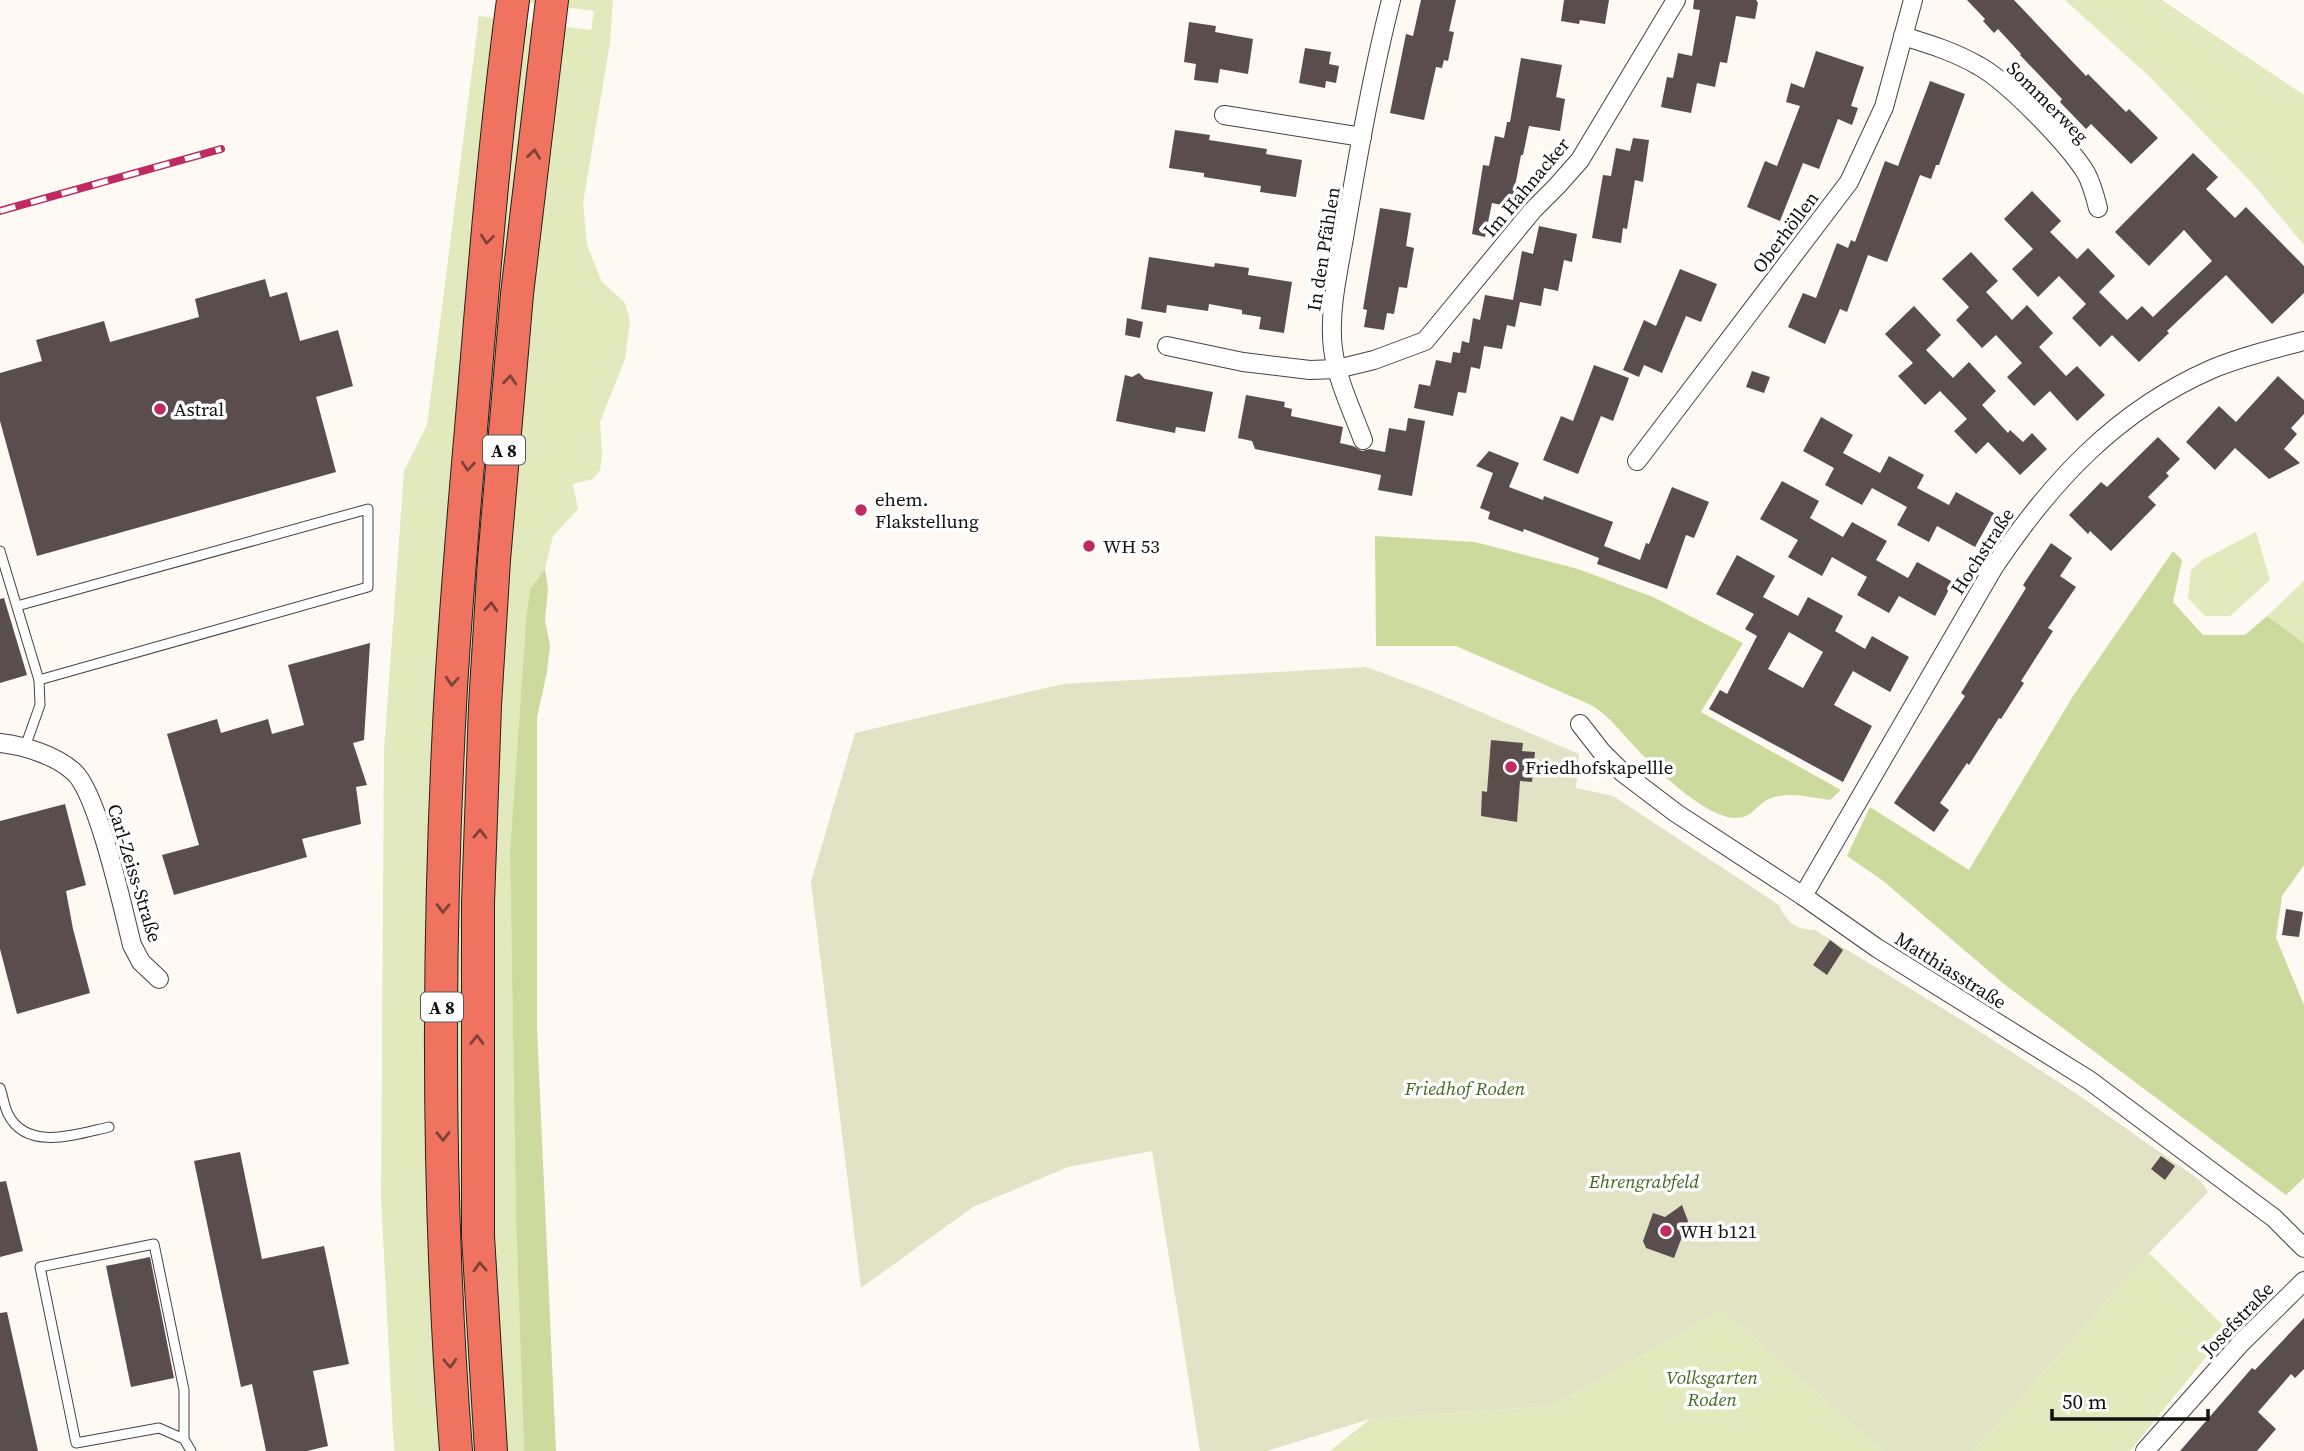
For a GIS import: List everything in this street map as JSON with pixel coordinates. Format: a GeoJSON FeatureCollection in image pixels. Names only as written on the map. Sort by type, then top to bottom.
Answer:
{"type":"FeatureCollection","features":[{"type":"Feature","properties":{"kind":"highway","name":"A 8"},"geometry":{"type":"LineString","coordinates":[[456,1451],[444,1237],[441,1051],[450,706],[483,281],[513,0]]}},
{"type":"Feature","properties":{"kind":"highway","name":"A 8"},"geometry":{"type":"LineString","coordinates":[[491,1451],[478,1236],[478,903],[485,706],[494,560],[517,294],[552,0]]}},
{"type":"Feature","properties":{"kind":"highway"},"geometry":{"type":"LineString","coordinates":[[486,1384],[496,1451]]}},
{"type":"Feature","properties":{"kind":"street","name":"In den Pfählen"},"geometry":{"type":"LineString","coordinates":[[1363,440],[1336,369],[1332,326],[1337,279],[1362,136],[1391,0]]}},
{"type":"Feature","properties":{"kind":"street","name":"Im Hahnacker"},"geometry":{"type":"LineString","coordinates":[[1336,369],[1374,360],[1425,341],[1533,210],[1580,160],[1676,0]]}},
{"type":"Feature","properties":{"kind":"street","name":"Oberhöllen"},"geometry":{"type":"LineString","coordinates":[[1637,461],[1849,182],[1884,107],[1913,0]]}},
{"type":"Feature","properties":{"kind":"street","name":"Sommerweg"},"geometry":{"type":"LineString","coordinates":[[1903,36],[1958,55],[2002,82],[2067,149],[2085,172],[2098,208]]}},
{"type":"Feature","properties":{"kind":"street"},"geometry":{"type":"LineString","coordinates":[[1224,115],[1362,136]]}},
{"type":"Feature","properties":{"kind":"street","name":"Hochstraße"},"geometry":{"type":"LineString","coordinates":[[1803,896],[1994,567],[2053,486],[2105,437],[2170,390],[2214,368],[2304,341]]}},
{"type":"Feature","properties":{"kind":"street"},"geometry":{"type":"LineString","coordinates":[[1167,346],[1243,362],[1310,370],[1336,369]]}},
{"type":"Feature","properties":{"kind":"street","name":"Matthiasstraße"},"geometry":{"type":"LineString","coordinates":[[1580,724],[1622,772],[1676,813],[1877,948],[2089,1080],[2274,1219],[2304,1248]]}},
{"type":"Feature","properties":{"kind":"street","name":"Carl-Zeiss-Straße"},"geometry":{"type":"LineString","coordinates":[[0,743],[25,747],[50,758],[74,773],[84,786],[94,809],[132,945],[141,962],[159,979]]}},
{"type":"Feature","properties":{"kind":"street","name":"Josefstraße"},"geometry":{"type":"LineString","coordinates":[[2146,1451],[2240,1344],[2304,1281]]}},
{"type":"Feature","properties":{"kind":"lane"},"geometry":{"type":"LineString","coordinates":[[17,606],[368,509],[368,587],[39,680]]}},
{"type":"Feature","properties":{"kind":"lane"},"geometry":{"type":"LineString","coordinates":[[0,551],[39,680],[40,705],[25,747]]}},
{"type":"Feature","properties":{"kind":"lane"},"geometry":{"type":"LineString","coordinates":[[0,1088],[9,1116],[28,1134],[53,1139],[108,1127]]}},
{"type":"Feature","properties":{"kind":"lane"},"geometry":{"type":"LineString","coordinates":[[184,1439],[159,1428],[76,1443],[40,1268],[154,1244],[184,1390],[184,1439],[191,1451]]}},
{"type":"Feature","properties":{"kind":"green space"},"geometry":{"type":"Polygon","coordinates":[[[509,0],[613,0],[610,43],[583,203],[587,245],[602,282],[625,303],[630,321],[625,359],[600,422],[600,470],[593,479],[573,484],[578,509],[553,536],[545,569],[530,589],[526,620],[510,851],[516,1219],[524,1451],[394,1451],[381,1197],[384,751],[404,471],[427,425],[479,16],[591,30],[594,11],[509,0]]]}},
{"type":"Feature","properties":{"kind":"green space"},"geometry":{"type":"Polygon","coordinates":[[[2065,0],[2162,0],[2304,95],[2304,245],[2253,184],[2151,78],[2065,0]]]}},
{"type":"Feature","properties":{"kind":"green space"},"geometry":{"type":"Polygon","coordinates":[[[2256,532],[2270,580],[2230,616],[2205,616],[2188,598],[2191,570],[2204,559],[2256,532]]]}},
{"type":"Feature","properties":{"kind":"green space"},"geometry":{"type":"Polygon","coordinates":[[[1375,536],[1475,542],[1578,569],[1653,597],[1743,643],[1701,712],[1841,790],[1830,800],[1798,796],[1774,797],[1745,816],[1724,816],[1711,811],[1683,792],[1610,720],[1591,705],[1456,646],[1376,646],[1375,536]]]}},
{"type":"Feature","properties":{"kind":"green space"},"geometry":{"type":"Polygon","coordinates":[[[2173,551],[2182,560],[2173,602],[2203,635],[2245,635],[2267,616],[2304,643],[2304,865],[2282,896],[2276,938],[2304,1005],[2304,1178],[2286,1195],[2004,984],[1882,880],[1847,856],[1870,807],[1969,870],[2073,696],[2173,551]]]}},
{"type":"Feature","properties":{"kind":"green space"},"geometry":{"type":"Polygon","coordinates":[[[545,569],[548,589],[545,621],[550,645],[537,717],[537,1028],[556,1451],[524,1451],[516,1219],[510,851],[526,620],[530,589],[545,569]]]}},
{"type":"Feature","properties":{"kind":"green space"},"geometry":{"type":"Polygon","coordinates":[[[2304,581],[2304,643],[2267,616],[2304,581]]]}},
{"type":"Feature","properties":{"kind":"green space","name":"Friedhof Roden"},"geometry":{"type":"Polygon","coordinates":[[[1366,667],[1429,690],[1579,754],[1576,788],[1613,796],[1779,905],[1792,924],[1815,930],[2077,1094],[2201,1181],[2208,1192],[2149,1253],[1973,1451],[1884,1451],[1722,1310],[1551,1406],[1370,1419],[1267,1451],[1200,1451],[1152,1151],[1068,1167],[973,1207],[861,1288],[811,882],[855,733],[1063,684],[1366,667]]]}},
{"type":"Feature","properties":{"kind":"green space"},"geometry":{"type":"Polygon","coordinates":[[[2149,1253],[2228,1330],[2130,1451],[1973,1451],[2149,1253]]]}},
{"type":"Feature","properties":{"kind":"green space","name":"Volksgarten Roden"},"geometry":{"type":"Polygon","coordinates":[[[1722,1310],[1884,1451],[1330,1451],[1370,1419],[1551,1406],[1722,1310]]]}},
{"type":"Feature","properties":{"kind":"building"},"geometry":{"type":"Polygon","coordinates":[[[1421,0],[1456,0],[1449,31],[1454,32],[1448,61],[1444,60],[1442,68],[1436,67],[1424,120],[1390,113],[1406,34],[1413,36],[1421,0]]]}},
{"type":"Feature","properties":{"kind":"building"},"geometry":{"type":"Polygon","coordinates":[[[1564,0],[1609,0],[1605,24],[1580,20],[1579,24],[1561,21],[1564,0]]]}},
{"type":"Feature","properties":{"kind":"building"},"geometry":{"type":"Polygon","coordinates":[[[1694,0],[1756,0],[1758,3],[1755,19],[1736,16],[1727,63],[1720,62],[1715,87],[1697,83],[1691,113],[1661,107],[1667,77],[1673,78],[1678,53],[1692,56],[1700,10],[1693,9],[1694,0]]]}},
{"type":"Feature","properties":{"kind":"building"},"geometry":{"type":"Polygon","coordinates":[[[1967,0],[2014,0],[2086,76],[2088,74],[2126,112],[2129,109],[2158,138],[2131,164],[2091,124],[2086,129],[1998,29],[1994,33],[1967,0]]]}},
{"type":"Feature","properties":{"kind":"building"},"geometry":{"type":"Polygon","coordinates":[[[1189,22],[1216,26],[1215,32],[1253,39],[1248,74],[1220,69],[1218,83],[1194,80],[1196,64],[1184,62],[1189,22]]]}},
{"type":"Feature","properties":{"kind":"building"},"geometry":{"type":"Polygon","coordinates":[[[1305,48],[1331,52],[1329,64],[1339,66],[1336,83],[1326,81],[1325,88],[1299,83],[1305,48]]]}},
{"type":"Feature","properties":{"kind":"building"},"geometry":{"type":"Polygon","coordinates":[[[1816,51],[1864,67],[1851,106],[1858,108],[1852,125],[1838,119],[1819,169],[1803,163],[1780,221],[1747,207],[1765,161],[1777,166],[1800,106],[1786,102],[1791,83],[1804,88],[1816,51]]]}},
{"type":"Feature","properties":{"kind":"building"},"geometry":{"type":"Polygon","coordinates":[[[1521,58],[1562,65],[1556,97],[1565,99],[1560,131],[1529,126],[1511,207],[1492,203],[1485,237],[1472,234],[1483,165],[1489,166],[1495,136],[1504,138],[1507,122],[1510,122],[1521,58]]]}},
{"type":"Feature","properties":{"kind":"building"},"geometry":{"type":"Polygon","coordinates":[[[1930,81],[1965,94],[1939,165],[1936,165],[1931,179],[1920,175],[1887,262],[1868,255],[1847,312],[1840,309],[1825,344],[1788,327],[1803,293],[1816,298],[1837,243],[1848,248],[1851,240],[1855,242],[1885,161],[1898,166],[1930,81]]]}},
{"type":"Feature","properties":{"kind":"building"},"geometry":{"type":"Polygon","coordinates":[[[1175,130],[1210,135],[1209,140],[1267,149],[1266,154],[1302,160],[1296,197],[1260,192],[1261,186],[1204,177],[1204,173],[1169,168],[1175,130]]]}},
{"type":"Feature","properties":{"kind":"building"},"geometry":{"type":"Polygon","coordinates":[[[1633,138],[1649,140],[1643,182],[1635,180],[1627,229],[1623,228],[1621,243],[1592,238],[1603,175],[1611,176],[1616,148],[1630,151],[1633,138]]]}},
{"type":"Feature","properties":{"kind":"building"},"geometry":{"type":"Polygon","coordinates":[[[2193,153],[2218,177],[2206,189],[2235,218],[2246,207],[2304,266],[2304,293],[2272,324],[2226,275],[2167,331],[2169,333],[2139,362],[2112,335],[2100,347],[2072,318],[2086,304],[2059,276],[2038,297],[2012,269],[2033,249],[2004,219],[2032,191],[2061,221],[2050,232],[2077,259],[2088,248],[2115,276],[2099,292],[2127,320],[2142,306],[2153,317],[2212,261],[2184,230],[2149,266],[2115,232],[2193,153]]]}},
{"type":"Feature","properties":{"kind":"building"},"geometry":{"type":"Polygon","coordinates":[[[1380,208],[1411,213],[1406,246],[1414,248],[1407,288],[1399,287],[1394,314],[1387,313],[1384,330],[1364,327],[1367,310],[1363,309],[1380,208]]]}},
{"type":"Feature","properties":{"kind":"building"},"geometry":{"type":"Polygon","coordinates":[[[1539,226],[1577,234],[1572,262],[1564,260],[1558,291],[1544,288],[1541,306],[1520,302],[1515,327],[1507,325],[1502,349],[1484,346],[1480,369],[1471,367],[1466,393],[1458,392],[1453,416],[1414,408],[1419,384],[1430,386],[1436,360],[1451,363],[1453,352],[1460,353],[1462,341],[1469,343],[1473,318],[1480,320],[1485,295],[1513,300],[1522,251],[1533,254],[1539,226]]]}},
{"type":"Feature","properties":{"kind":"building"},"geometry":{"type":"Polygon","coordinates":[[[1971,252],[1998,281],[1986,292],[2012,320],[2027,305],[2053,333],[2039,347],[2066,376],[2077,366],[2105,395],[2077,421],[2050,391],[2034,406],[2007,377],[2022,363],[1996,335],[1982,348],[1956,320],[1969,307],[1942,279],[1971,252]]]}},
{"type":"Feature","properties":{"kind":"building"},"geometry":{"type":"Polygon","coordinates":[[[1149,257],[1214,267],[1215,263],[1249,268],[1248,275],[1292,282],[1284,333],[1259,329],[1261,317],[1242,314],[1242,310],[1209,304],[1208,311],[1167,305],[1166,313],[1141,309],[1149,257]]]}},
{"type":"Feature","properties":{"kind":"building"},"geometry":{"type":"Polygon","coordinates":[[[1680,269],[1717,284],[1701,322],[1686,316],[1662,373],[1644,365],[1639,377],[1623,370],[1644,320],[1656,326],[1680,269]]]}},
{"type":"Feature","properties":{"kind":"building","name":"Astral"},"geometry":{"type":"Polygon","coordinates":[[[265,279],[270,297],[287,292],[300,341],[338,330],[353,386],[316,397],[336,472],[37,556],[0,421],[0,373],[42,361],[36,340],[104,321],[110,342],[199,317],[195,299],[265,279]]]}},
{"type":"Feature","properties":{"kind":"building"},"geometry":{"type":"Polygon","coordinates":[[[1914,306],[1941,335],[1926,350],[1953,378],[1969,362],[1996,391],[1982,405],[2008,433],[2010,430],[2023,442],[2032,433],[2047,449],[2020,475],[1988,442],[1976,454],[1954,431],[1967,419],[1940,391],[1925,405],[1898,376],[1913,363],[1885,334],[1914,306]]]}},
{"type":"Feature","properties":{"kind":"building"},"geometry":{"type":"Polygon","coordinates":[[[1127,318],[1143,322],[1140,338],[1125,335],[1127,318]]]}},
{"type":"Feature","properties":{"kind":"building"},"geometry":{"type":"Polygon","coordinates":[[[1594,365],[1629,378],[1613,421],[1601,416],[1578,474],[1543,460],[1561,416],[1573,421],[1594,365]]]}},
{"type":"Feature","properties":{"kind":"building"},"geometry":{"type":"Polygon","coordinates":[[[1752,371],[1770,377],[1764,393],[1746,387],[1752,371]]]}},
{"type":"Feature","properties":{"kind":"building"},"geometry":{"type":"Polygon","coordinates":[[[1139,373],[1145,379],[1213,392],[1205,432],[1176,427],[1175,433],[1116,421],[1125,375],[1132,377],[1139,373]]]}},
{"type":"Feature","properties":{"kind":"building"},"geometry":{"type":"Polygon","coordinates":[[[2278,376],[2304,400],[2304,414],[2291,428],[2297,434],[2284,449],[2300,463],[2269,479],[2235,448],[2215,470],[2186,442],[2219,406],[2236,422],[2278,376]]]}},
{"type":"Feature","properties":{"kind":"building"},"geometry":{"type":"Polygon","coordinates":[[[1246,395],[1285,402],[1284,407],[1292,409],[1291,416],[1343,427],[1340,443],[1362,451],[1370,449],[1385,452],[1389,428],[1406,431],[1408,418],[1425,421],[1412,496],[1378,490],[1381,475],[1255,449],[1252,441],[1238,438],[1246,395]]]}},
{"type":"Feature","properties":{"kind":"building"},"geometry":{"type":"Polygon","coordinates":[[[1821,417],[1853,435],[1843,453],[1880,473],[1889,456],[1924,475],[1917,488],[1949,505],[1956,492],[1994,513],[1975,547],[1937,526],[1929,542],[1897,525],[1907,507],[1872,488],[1862,505],[1825,485],[1834,468],[1803,451],[1821,417]]]}},
{"type":"Feature","properties":{"kind":"building"},"geometry":{"type":"Polygon","coordinates":[[[2158,437],[2180,459],[2166,473],[2169,476],[2148,497],[2156,505],[2111,551],[2069,515],[2101,482],[2107,487],[2158,437]]]}},
{"type":"Feature","properties":{"kind":"building"},"geometry":{"type":"Polygon","coordinates":[[[1489,451],[1519,463],[1509,487],[1543,500],[1544,496],[1613,522],[1604,546],[1640,560],[1672,487],[1709,502],[1694,538],[1686,535],[1667,589],[1597,564],[1599,558],[1524,529],[1523,532],[1488,519],[1490,512],[1480,508],[1493,473],[1476,466],[1489,451]]]}},
{"type":"Feature","properties":{"kind":"building"},"geometry":{"type":"Polygon","coordinates":[[[1782,481],[1819,501],[1810,518],[1843,537],[1852,522],[1887,541],[1876,560],[1908,578],[1917,562],[1953,582],[1935,616],[1899,596],[1889,613],[1857,595],[1867,577],[1832,557],[1822,576],[1788,557],[1798,540],[1760,519],[1782,481]]]}},
{"type":"Feature","properties":{"kind":"building"},"geometry":{"type":"Polygon","coordinates":[[[2051,543],[2072,558],[2060,576],[2076,587],[2048,628],[2053,631],[2021,681],[2024,683],[1940,803],[1949,810],[1934,832],[1894,803],[1965,696],[1961,693],[2026,588],[2023,585],[2051,543]]]}},
{"type":"Feature","properties":{"kind":"building"},"geometry":{"type":"Polygon","coordinates":[[[1737,555],[1775,576],[1763,597],[1798,616],[1808,597],[1843,616],[1835,631],[1865,649],[1872,636],[1909,657],[1890,692],[1853,671],[1834,705],[1872,726],[1843,782],[1709,709],[1720,690],[1727,694],[1757,636],[1745,629],[1754,614],[1716,594],[1737,555]],[[1789,632],[1768,669],[1803,688],[1823,652],[1789,632]]]}},
{"type":"Feature","properties":{"kind":"building"},"geometry":{"type":"Polygon","coordinates":[[[4,598],[27,675],[0,683],[0,599],[4,598]]]}},
{"type":"Feature","properties":{"kind":"building"},"geometry":{"type":"Polygon","coordinates":[[[370,643],[364,740],[353,743],[367,785],[356,787],[361,824],[302,839],[307,857],[174,895],[162,855],[199,845],[167,734],[217,719],[221,733],[268,719],[272,734],[304,725],[288,665],[370,643]]]}},
{"type":"Feature","properties":{"kind":"building","name":"Friedhofskapellle"},"geometry":{"type":"Polygon","coordinates":[[[1491,740],[1523,743],[1522,751],[1535,752],[1532,782],[1520,781],[1517,822],[1481,816],[1482,791],[1487,792],[1491,740]]]}},
{"type":"Feature","properties":{"kind":"building"},"geometry":{"type":"Polygon","coordinates":[[[65,804],[86,885],[66,891],[90,993],[17,1014],[0,949],[0,821],[65,804]]]}},
{"type":"Feature","properties":{"kind":"building"},"geometry":{"type":"Polygon","coordinates":[[[2286,909],[2303,912],[2299,937],[2282,935],[2286,909]]]}},
{"type":"Feature","properties":{"kind":"building"},"geometry":{"type":"Polygon","coordinates":[[[1830,940],[1843,950],[1827,975],[1813,965],[1830,940]]]}},
{"type":"Feature","properties":{"kind":"building"},"geometry":{"type":"Polygon","coordinates":[[[240,1152],[262,1259],[324,1246],[349,1364],[313,1371],[328,1446],[307,1451],[266,1451],[252,1384],[241,1387],[194,1161],[240,1152]]]}},
{"type":"Feature","properties":{"kind":"building"},"geometry":{"type":"Polygon","coordinates":[[[2161,1156],[2175,1166],[2165,1180],[2151,1169],[2161,1156]]]}},
{"type":"Feature","properties":{"kind":"building"},"geometry":{"type":"Polygon","coordinates":[[[6,1181],[23,1251],[0,1257],[0,1182],[6,1181]]]}},
{"type":"Feature","properties":{"kind":"building","name":"WH b121"},"geometry":{"type":"Polygon","coordinates":[[[1682,1205],[1688,1221],[1674,1258],[1646,1248],[1643,1241],[1653,1213],[1665,1217],[1682,1205]]]}},
{"type":"Feature","properties":{"kind":"building"},"geometry":{"type":"Polygon","coordinates":[[[150,1257],[174,1378],[131,1387],[106,1266],[150,1257]]]}},
{"type":"Feature","properties":{"kind":"building"},"geometry":{"type":"Polygon","coordinates":[[[7,1312],[38,1451],[0,1451],[0,1313],[7,1312]]]}},
{"type":"Feature","properties":{"kind":"building"},"geometry":{"type":"Polygon","coordinates":[[[2304,1318],[2304,1369],[2295,1378],[2291,1374],[2258,1412],[2276,1429],[2257,1451],[2180,1451],[2252,1368],[2255,1370],[2304,1318]]]}},
{"type":"Feature","properties":{"kind":"railway"},"geometry":{"type":"LineString","coordinates":[[0,211],[221,149]]}},
{"type":"Feature","properties":{"kind":"place","name":"Astral"},"geometry":{"type":"Point","coordinates":[160,409]}},
{"type":"Feature","properties":{"kind":"place","name":"ehem. Flakstellung"},"geometry":{"type":"Point","coordinates":[861,510]}},
{"type":"Feature","properties":{"kind":"place","name":"WH 53"},"geometry":{"type":"Point","coordinates":[1089,546]}},
{"type":"Feature","properties":{"kind":"place","name":"Friedhofskapellle"},"geometry":{"type":"Point","coordinates":[1511,767]}},
{"type":"Feature","properties":{"kind":"place","name":"WH b121"},"geometry":{"type":"Point","coordinates":[1666,1231]}},
{"type":"Feature","properties":{"kind":"park label","name":"Ehrengrabfeld"},"geometry":{"type":"Point","coordinates":[1644,1181]}}]}
